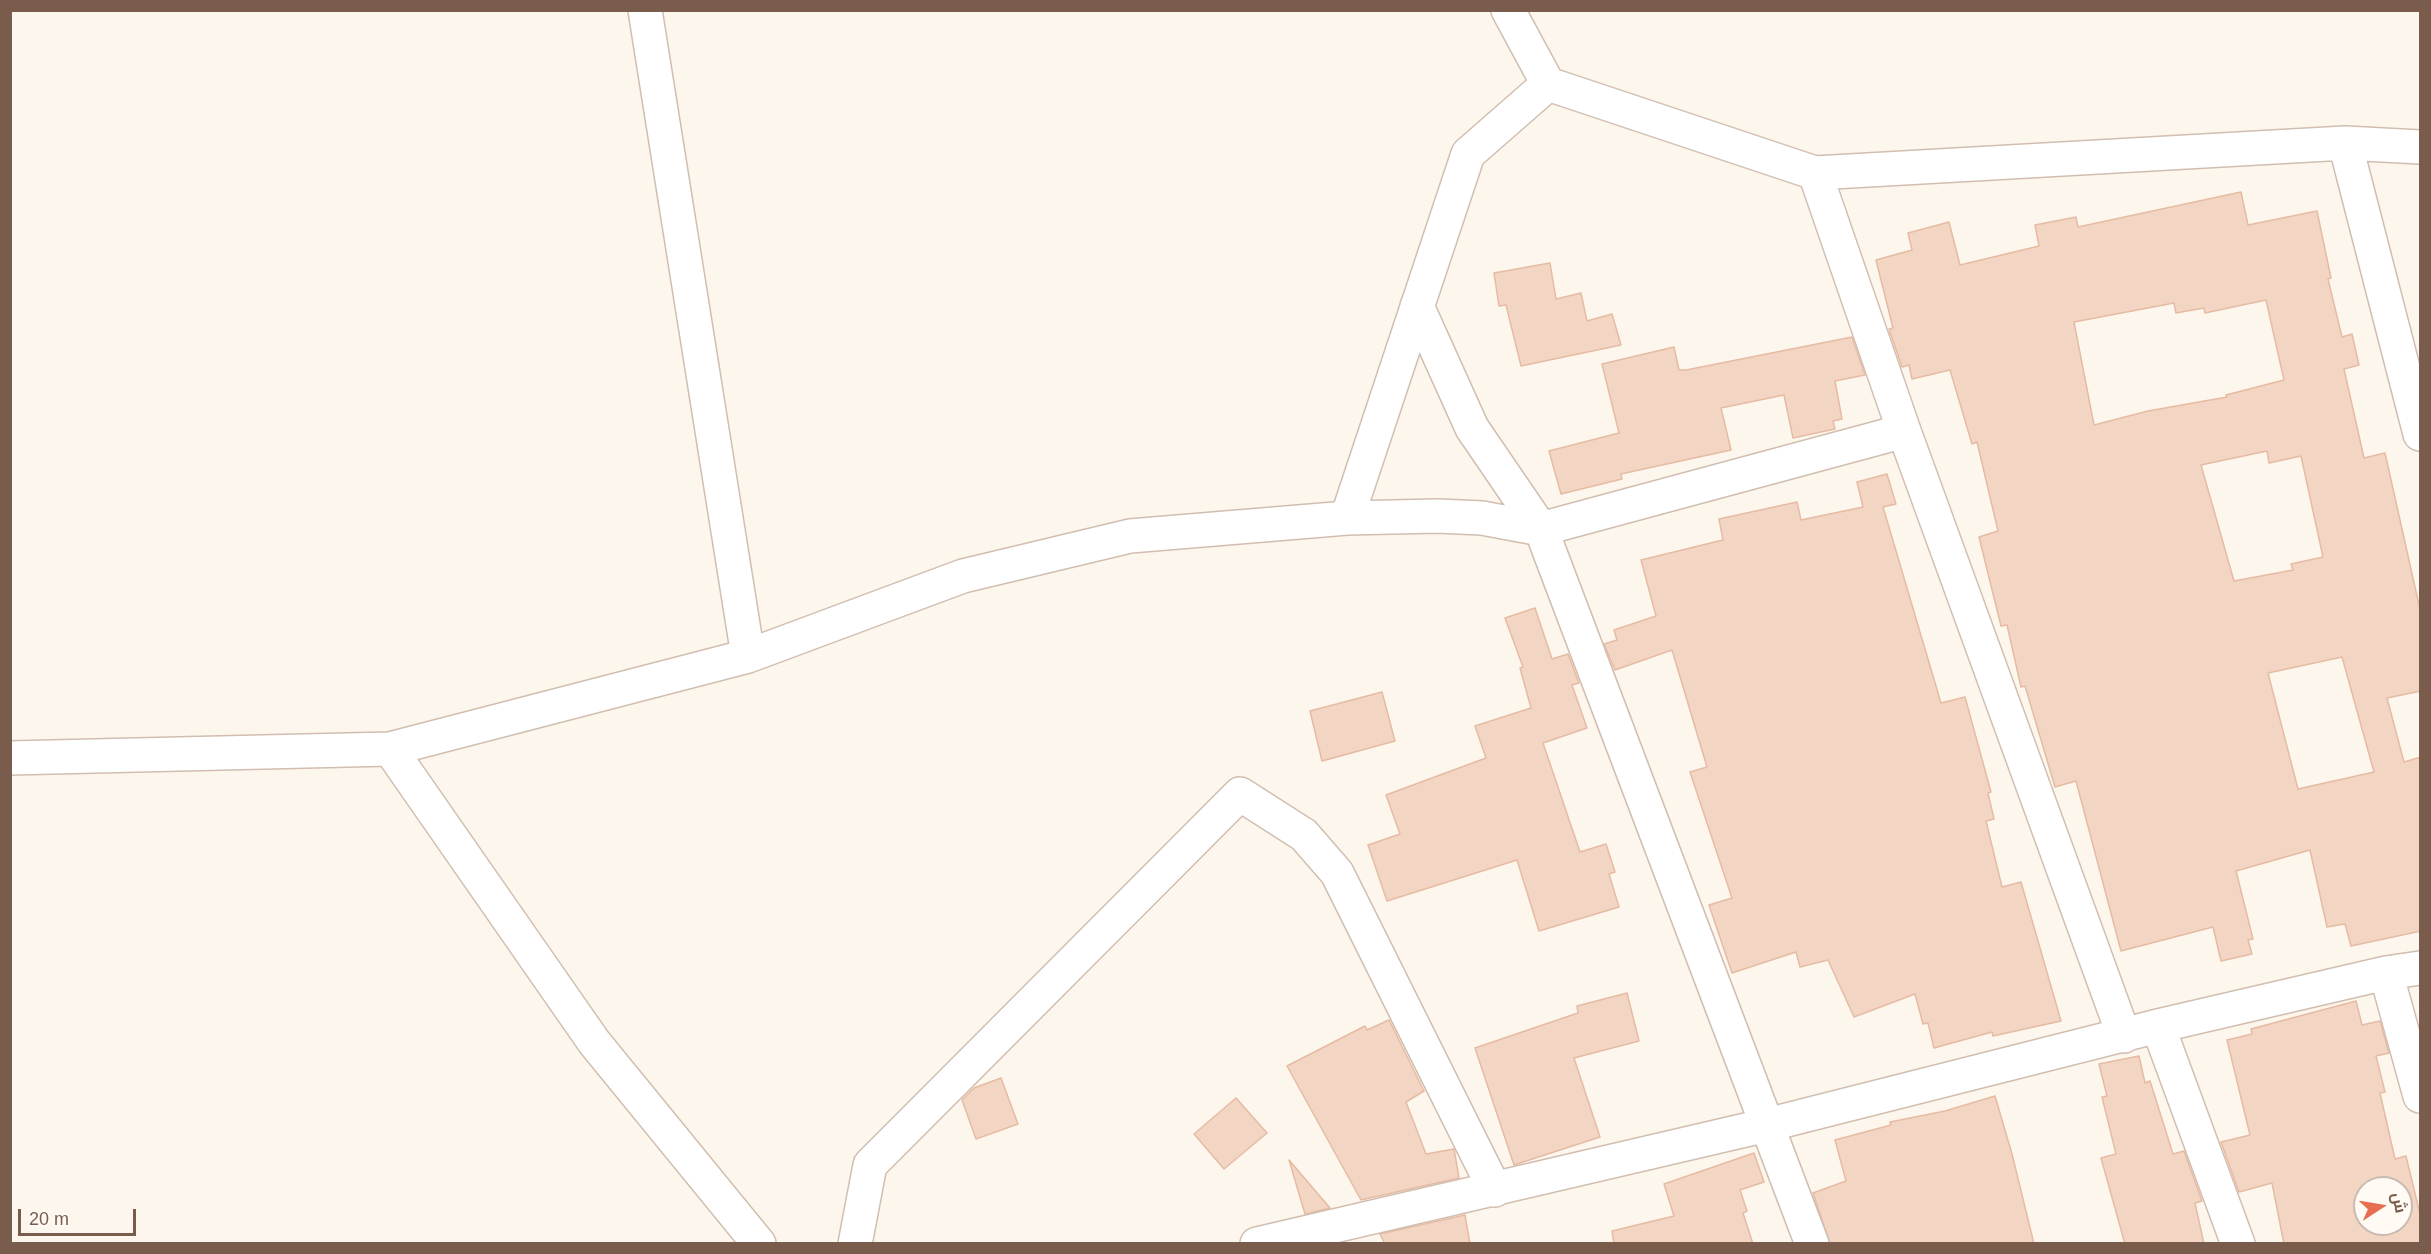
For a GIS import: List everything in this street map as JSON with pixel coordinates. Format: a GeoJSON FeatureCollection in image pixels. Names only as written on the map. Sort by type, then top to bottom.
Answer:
{"type":"FeatureCollection","features":[{"type":"Feature","properties":{"kind":"street"},"geometry":{"type":"LineString","coordinates":[[645,10],[748,656]]}},
{"type":"Feature","properties":{"kind":"street"},"geometry":{"type":"LineString","coordinates":[[1508,10],[1548,84],[1815,173],[2345,143],[2421,147]]}},
{"type":"Feature","properties":{"kind":"street"},"geometry":{"type":"LineString","coordinates":[[1347,518],[1468,154],[1548,84]]}},
{"type":"Feature","properties":{"kind":"street"},"geometry":{"type":"LineString","coordinates":[[2345,143],[2421,434]]}},
{"type":"Feature","properties":{"kind":"street"},"geometry":{"type":"LineString","coordinates":[[1815,173],[1904,431],[2124,1036]]}},
{"type":"Feature","properties":{"kind":"street"},"geometry":{"type":"LineString","coordinates":[[1417,306],[1472,428],[1541,529],[1812,1244]]}},
{"type":"Feature","properties":{"kind":"street"},"geometry":{"type":"LineString","coordinates":[[10,758],[390,749],[748,656],[963,576],[1130,536],[1347,518],[1449,516],[1482,518],[1541,529],[1904,431]]}},
{"type":"Feature","properties":{"kind":"street"},"geometry":{"type":"LineString","coordinates":[[390,749],[594,1042],[759,1244]]}},
{"type":"Feature","properties":{"kind":"street"},"geometry":{"type":"LineString","coordinates":[[855,1244],[870,1165],[1240,794],[1304,835],[1337,873],[1495,1190]]}},
{"type":"Feature","properties":{"kind":"street"},"geometry":{"type":"LineString","coordinates":[[1257,1244],[1767,1125],[2158,1026],[2421,968]]}},
{"type":"Feature","properties":{"kind":"street"},"geometry":{"type":"LineString","coordinates":[[2386,974],[2421,1096]]}},
{"type":"Feature","properties":{"kind":"street"},"geometry":{"type":"LineString","coordinates":[[2158,1026],[2238,1244]]}},
{"type":"Feature","properties":{"kind":"building"},"geometry":{"type":"Polygon","coordinates":[[[2241,192],[2248,225],[2317,211],[2331,278],[2328,279],[2342,337],[2352,334],[2359,365],[2344,369],[2364,458],[2385,453],[2421,614],[2421,691],[2387,698],[2404,762],[2421,757],[2421,931],[2351,946],[2345,924],[2327,927],[2310,850],[2236,871],[2253,939],[2248,940],[2252,954],[2221,961],[2213,927],[2121,951],[2076,781],[2055,787],[2025,686],[2021,687],[2007,625],[2001,626],[1979,537],[1998,531],[1977,442],[1972,444],[1950,370],[1912,379],[1909,365],[1902,367],[1889,329],[1893,328],[1876,260],[1912,250],[1908,233],[1949,222],[1960,265],[2039,246],[2035,225],[2076,217],[2078,227],[2241,192]],[[2266,300],[2205,313],[2204,308],[2176,313],[2174,303],[2074,322],[2094,425],[2148,411],[2227,397],[2226,395],[2284,380],[2266,300]],[[2267,451],[2201,465],[2234,581],[2293,570],[2291,564],[2323,557],[2301,456],[2269,463],[2267,451]],[[2342,657],[2268,673],[2298,789],[2374,772],[2342,657]]]}},
{"type":"Feature","properties":{"kind":"building"},"geometry":{"type":"Polygon","coordinates":[[[1550,263],[1556,299],[1581,293],[1587,321],[1612,314],[1621,345],[1521,366],[1506,305],[1499,306],[1494,273],[1550,263]]]}},
{"type":"Feature","properties":{"kind":"building"},"geometry":{"type":"Polygon","coordinates":[[[1852,337],[1865,375],[1835,381],[1842,419],[1833,421],[1835,429],[1793,438],[1784,395],[1721,408],[1731,450],[1621,474],[1622,479],[1561,494],[1549,451],[1619,433],[1602,364],[1674,347],[1679,370],[1686,370],[1852,337]]]}},
{"type":"Feature","properties":{"kind":"building"},"geometry":{"type":"Polygon","coordinates":[[[1887,474],[1896,504],[1883,507],[1941,703],[1965,697],[1991,792],[1988,793],[1994,819],[1986,821],[2002,887],[2021,882],[2061,1021],[1993,1036],[1992,1032],[1934,1048],[1928,1023],[1923,1024],[1915,994],[1854,1017],[1828,960],[1800,967],[1796,952],[1732,973],[1709,905],[1732,898],[1690,772],[1707,767],[1672,650],[1615,670],[1604,644],[1617,640],[1614,630],[1656,616],[1641,560],[1723,540],[1719,519],[1797,502],[1801,520],[1863,507],[1857,482],[1887,474]]]}},
{"type":"Feature","properties":{"kind":"building"},"geometry":{"type":"Polygon","coordinates":[[[1535,608],[1552,659],[1568,654],[1579,683],[1572,685],[1587,728],[1543,743],[1580,852],[1606,844],[1615,872],[1609,874],[1619,907],[1539,931],[1517,860],[1387,901],[1368,845],[1400,834],[1386,795],[1486,758],[1475,726],[1531,708],[1520,668],[1523,667],[1505,618],[1535,608]]]}},
{"type":"Feature","properties":{"kind":"building"},"geometry":{"type":"Polygon","coordinates":[[[1382,692],[1395,741],[1322,761],[1310,711],[1382,692]]]}},
{"type":"Feature","properties":{"kind":"building"},"geometry":{"type":"Polygon","coordinates":[[[1627,993],[1639,1041],[1574,1058],[1600,1137],[1514,1165],[1475,1048],[1578,1013],[1577,1006],[1627,993]]]}},
{"type":"Feature","properties":{"kind":"building"},"geometry":{"type":"Polygon","coordinates":[[[2356,1001],[2362,1025],[2380,1021],[2389,1053],[2376,1056],[2385,1092],[2380,1093],[2395,1159],[2406,1156],[2411,1176],[2353,1176],[2353,1236],[2413,1236],[2413,1185],[2421,1218],[2421,1244],[2284,1244],[2272,1183],[2239,1192],[2221,1142],[2250,1135],[2227,1040],[2252,1034],[2251,1029],[2356,1001]]]}},
{"type":"Feature","properties":{"kind":"building"},"geometry":{"type":"Polygon","coordinates":[[[1389,1020],[1424,1091],[1406,1102],[1426,1154],[1454,1149],[1459,1178],[1361,1200],[1287,1066],[1365,1026],[1367,1030],[1389,1020]]]}},
{"type":"Feature","properties":{"kind":"building"},"geometry":{"type":"Polygon","coordinates":[[[2139,1056],[2145,1083],[2150,1081],[2173,1154],[2184,1151],[2202,1201],[2195,1203],[2204,1244],[2125,1244],[2101,1158],[2116,1154],[2102,1097],[2107,1096],[2099,1064],[2139,1056]]]}},
{"type":"Feature","properties":{"kind":"building"},"geometry":{"type":"Polygon","coordinates":[[[1001,1078],[1018,1124],[976,1139],[962,1100],[974,1088],[1001,1078]]]}},
{"type":"Feature","properties":{"kind":"building"},"geometry":{"type":"Polygon","coordinates":[[[1995,1096],[2034,1244],[1830,1244],[1813,1193],[1846,1181],[1835,1140],[1891,1125],[1890,1122],[1945,1111],[1995,1096]]]}},
{"type":"Feature","properties":{"kind":"building"},"geometry":{"type":"Polygon","coordinates":[[[1236,1098],[1267,1133],[1224,1169],[1194,1134],[1236,1098]]]}},
{"type":"Feature","properties":{"kind":"building"},"geometry":{"type":"Polygon","coordinates":[[[1754,1153],[1764,1182],[1740,1190],[1747,1211],[1743,1213],[1753,1244],[1614,1244],[1612,1231],[1674,1216],[1664,1184],[1754,1153]]]}},
{"type":"Feature","properties":{"kind":"building"},"geometry":{"type":"Polygon","coordinates":[[[1289,1160],[1330,1208],[1305,1214],[1289,1160]]]}},
{"type":"Feature","properties":{"kind":"building"},"geometry":{"type":"Polygon","coordinates":[[[1465,1215],[1470,1244],[1385,1244],[1380,1234],[1465,1215]]]}}]}
